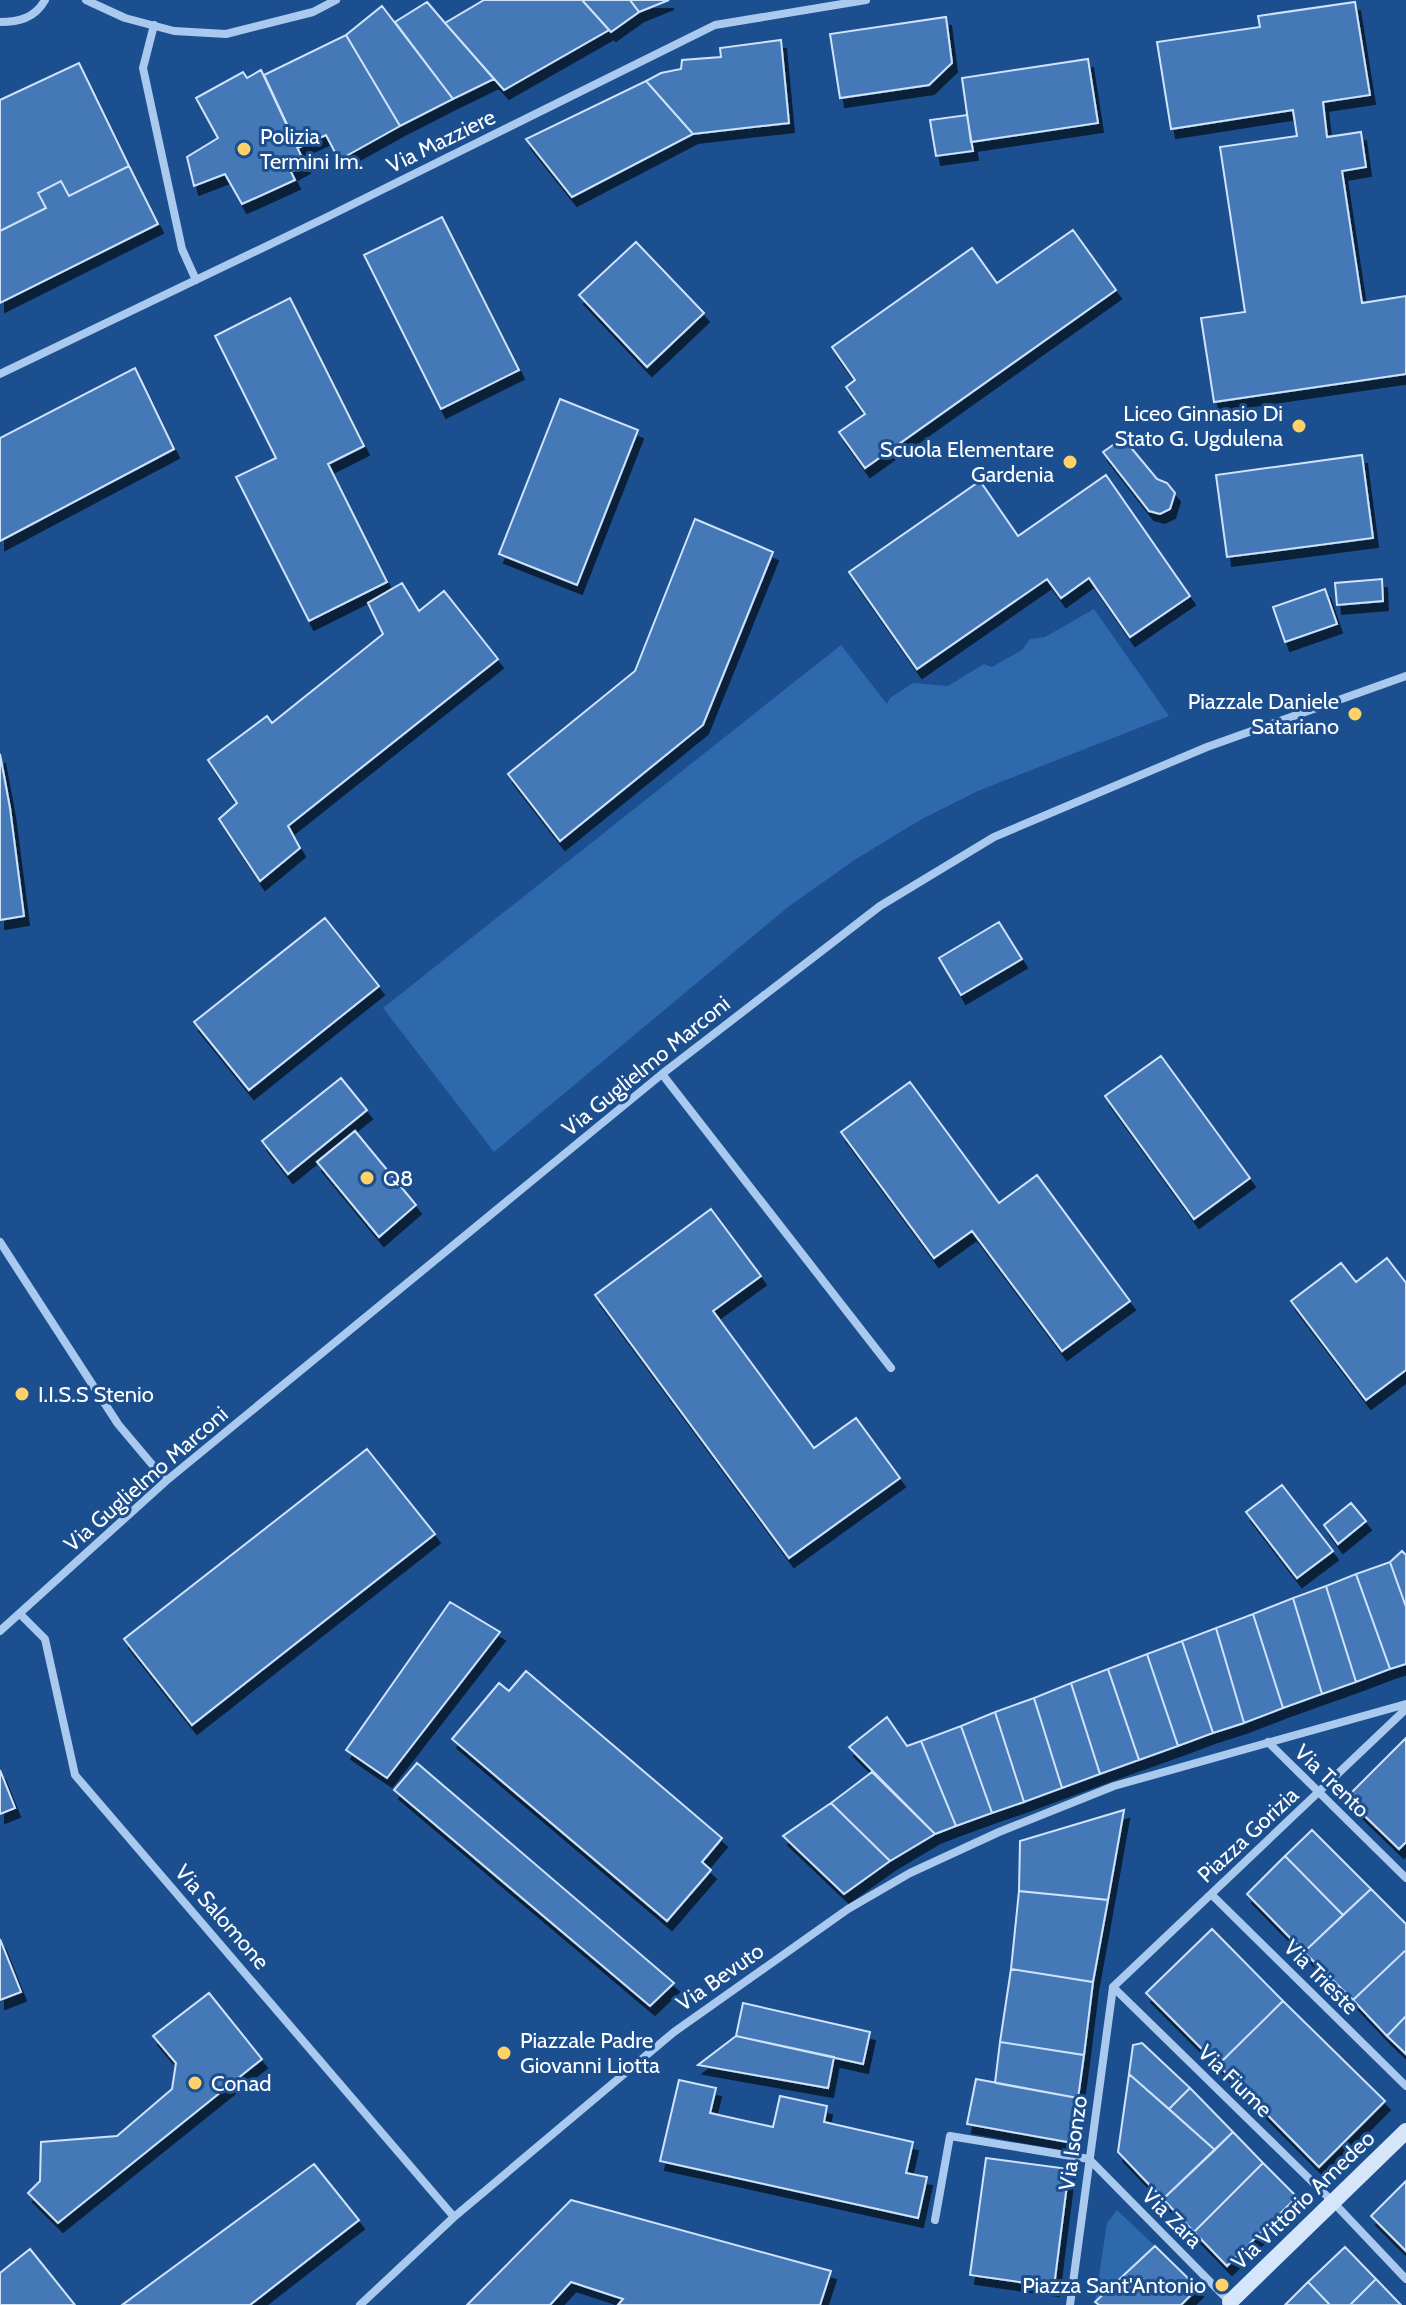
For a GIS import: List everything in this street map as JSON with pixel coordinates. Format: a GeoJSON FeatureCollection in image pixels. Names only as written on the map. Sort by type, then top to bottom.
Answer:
{"type":"FeatureCollection","features":[{"type":"Feature","properties":{"kind":"street"},"geometry":{"type":"LineString","coordinates":[[0,22],[19,22],[40,9],[45,0]]}},
{"type":"Feature","properties":{"kind":"street"},"geometry":{"type":"LineString","coordinates":[[86,0],[125,18],[174,31],[226,34],[313,12],[336,0]]}},
{"type":"Feature","properties":{"kind":"street","name":"Via Mazziere"},"geometry":{"type":"LineString","coordinates":[[0,374],[715,25],[866,0]]}},
{"type":"Feature","properties":{"kind":"street"},"geometry":{"type":"LineString","coordinates":[[154,25],[143,68],[182,249],[196,280]]}},
{"type":"Feature","properties":{"kind":"street","name":"Via Guglielmo Marconi"},"geometry":{"type":"LineString","coordinates":[[0,1631],[166,1481],[662,1074],[880,906],[994,837],[1207,747],[1406,676]]}},
{"type":"Feature","properties":{"kind":"street"},"geometry":{"type":"LineString","coordinates":[[662,1074],[891,1368]]}},
{"type":"Feature","properties":{"kind":"street"},"geometry":{"type":"LineString","coordinates":[[0,1242],[118,1424],[166,1481]]}},
{"type":"Feature","properties":{"kind":"street","name":"Via Salomone"},"geometry":{"type":"LineString","coordinates":[[20,1614],[45,1639],[75,1775],[454,2217]]}},
{"type":"Feature","properties":{"kind":"street","name":"Piazza Gorizia"},"geometry":{"type":"LineString","coordinates":[[1114,1786],[1406,1706]]}},
{"type":"Feature","properties":{"kind":"street","name":"Piazza Gorizia"},"geometry":{"type":"LineString","coordinates":[[1113,1987],[1319,1793],[1406,1706]]}},
{"type":"Feature","properties":{"kind":"street","name":"Via Trento"},"geometry":{"type":"LineString","coordinates":[[1268,1742],[1406,1878]]}},
{"type":"Feature","properties":{"kind":"street","name":"Via Bevuto"},"geometry":{"type":"LineString","coordinates":[[360,2305],[454,2217],[674,2032],[848,1909],[923,1867],[999,1832],[1114,1786]]}},
{"type":"Feature","properties":{"kind":"street","name":"Via Trieste"},"geometry":{"type":"LineString","coordinates":[[1211,1894],[1406,2086]]}},
{"type":"Feature","properties":{"kind":"street","name":"Via Isonzo"},"geometry":{"type":"LineString","coordinates":[[1070,2305],[1113,1987]]}},
{"type":"Feature","properties":{"kind":"street","name":"Via Fiume"},"geometry":{"type":"LineString","coordinates":[[1113,1987],[1333,2202],[1406,2279]]}},
{"type":"Feature","properties":{"kind":"street","name":"Via Vittorio Amedeo"},"geometry":{"type":"LineString","coordinates":[[1230,2304],[1406,2131]]}},
{"type":"Feature","properties":{"kind":"street"},"geometry":{"type":"LineString","coordinates":[[935,2220],[950,2136],[1089,2159]]}},
{"type":"Feature","properties":{"kind":"street","name":"Via Zara"},"geometry":{"type":"LineString","coordinates":[[1089,2159],[1230,2304]]}},
{"type":"Feature","properties":{"kind":"shaded area"},"geometry":{"type":"Polygon","coordinates":[[[1094,609],[1169,716],[978,791],[922,819],[856,859],[788,907],[494,1152],[383,1008],[841,645],[887,704],[890,698],[913,683],[948,686],[984,664],[992,667],[1022,650],[1030,639],[1045,637],[1094,609]]]}},
{"type":"Feature","properties":{"kind":"shaded area"},"geometry":{"type":"Polygon","coordinates":[[[1117,2210],[1155,2246],[1095,2302],[1107,2223],[1117,2210]]]}},
{"type":"Feature","properties":{"kind":"building"},"geometry":{"type":"Polygon","coordinates":[[[484,0],[582,0],[609,30],[504,90],[445,23],[484,0]]]}},
{"type":"Feature","properties":{"kind":"building"},"geometry":{"type":"Polygon","coordinates":[[[582,0],[630,0],[639,12],[611,32],[582,0]]]}},
{"type":"Feature","properties":{"kind":"building"},"geometry":{"type":"Polygon","coordinates":[[[630,0],[669,0],[639,12],[630,0]]]}},
{"type":"Feature","properties":{"kind":"building"},"geometry":{"type":"Polygon","coordinates":[[[427,2],[494,79],[453,99],[395,22],[427,2]]]}},
{"type":"Feature","properties":{"kind":"building"},"geometry":{"type":"Polygon","coordinates":[[[1355,2],[1370,95],[1323,102],[1327,137],[1361,132],[1366,167],[1342,171],[1362,303],[1406,296],[1406,374],[1214,402],[1201,318],[1245,312],[1220,147],[1297,136],[1293,110],[1171,129],[1157,42],[1260,27],[1258,16],[1355,2]]]}},
{"type":"Feature","properties":{"kind":"building"},"geometry":{"type":"Polygon","coordinates":[[[382,6],[453,99],[400,126],[346,35],[382,6]]]}},
{"type":"Feature","properties":{"kind":"building"},"geometry":{"type":"Polygon","coordinates":[[[946,17],[952,63],[929,85],[840,98],[830,34],[946,17]]]}},
{"type":"Feature","properties":{"kind":"building"},"geometry":{"type":"Polygon","coordinates":[[[346,35],[400,126],[339,160],[326,135],[298,148],[264,75],[346,35]]]}},
{"type":"Feature","properties":{"kind":"building"},"geometry":{"type":"Polygon","coordinates":[[[781,40],[789,123],[693,134],[646,81],[661,73],[681,69],[682,60],[721,57],[720,48],[781,40]]]}},
{"type":"Feature","properties":{"kind":"building"},"geometry":{"type":"Polygon","coordinates":[[[1088,59],[1098,123],[971,142],[962,78],[1088,59]]]}},
{"type":"Feature","properties":{"kind":"building"},"geometry":{"type":"Polygon","coordinates":[[[79,63],[129,166],[69,196],[61,181],[38,193],[46,208],[0,231],[0,100],[79,63]]]}},
{"type":"Feature","properties":{"kind":"building"},"geometry":{"type":"Polygon","coordinates":[[[261,70],[305,164],[291,172],[295,180],[242,204],[225,174],[194,186],[187,157],[218,138],[196,98],[243,72],[247,78],[261,70]]]}},
{"type":"Feature","properties":{"kind":"building"},"geometry":{"type":"Polygon","coordinates":[[[646,81],[693,134],[572,197],[526,139],[646,81]]]}},
{"type":"Feature","properties":{"kind":"building"},"geometry":{"type":"Polygon","coordinates":[[[967,115],[973,151],[936,156],[930,120],[967,115]]]}},
{"type":"Feature","properties":{"kind":"building"},"geometry":{"type":"Polygon","coordinates":[[[129,166],[158,224],[0,303],[0,231],[46,208],[38,193],[61,181],[69,196],[129,166]]]}},
{"type":"Feature","properties":{"kind":"building"},"geometry":{"type":"Polygon","coordinates":[[[442,217],[519,370],[441,409],[364,255],[442,217]]]}},
{"type":"Feature","properties":{"kind":"building"},"geometry":{"type":"Polygon","coordinates":[[[1073,230],[1116,290],[865,468],[839,432],[865,414],[846,387],[855,380],[832,347],[972,248],[997,283],[1073,230]]]}},
{"type":"Feature","properties":{"kind":"building"},"geometry":{"type":"Polygon","coordinates":[[[636,242],[704,313],[647,367],[579,295],[636,242]]]}},
{"type":"Feature","properties":{"kind":"building"},"geometry":{"type":"Polygon","coordinates":[[[290,298],[364,446],[328,464],[387,582],[309,621],[236,477],[276,458],[215,336],[290,298]]]}},
{"type":"Feature","properties":{"kind":"building"},"geometry":{"type":"Polygon","coordinates":[[[135,368],[174,449],[0,541],[0,438],[135,368]]]}},
{"type":"Feature","properties":{"kind":"building"},"geometry":{"type":"Polygon","coordinates":[[[560,399],[638,430],[577,585],[499,554],[560,399]]]}},
{"type":"Feature","properties":{"kind":"building"},"geometry":{"type":"Polygon","coordinates":[[[1123,438],[1157,479],[1167,483],[1175,493],[1170,509],[1160,514],[1149,511],[1103,452],[1123,438]]]}},
{"type":"Feature","properties":{"kind":"building"},"geometry":{"type":"Polygon","coordinates":[[[1362,455],[1373,538],[1227,557],[1216,475],[1362,455]]]}},
{"type":"Feature","properties":{"kind":"building"},"geometry":{"type":"Polygon","coordinates":[[[1106,475],[1190,596],[1130,637],[1089,578],[1061,598],[1047,579],[917,669],[849,572],[980,481],[1018,536],[1106,475]]]}},
{"type":"Feature","properties":{"kind":"building"},"geometry":{"type":"Polygon","coordinates":[[[695,519],[773,552],[703,725],[560,841],[508,774],[635,671],[695,519]]]}},
{"type":"Feature","properties":{"kind":"building"},"geometry":{"type":"Polygon","coordinates":[[[1382,579],[1383,601],[1337,605],[1335,583],[1382,579]]]}},
{"type":"Feature","properties":{"kind":"building"},"geometry":{"type":"Polygon","coordinates":[[[402,583],[419,611],[444,591],[498,659],[288,826],[300,848],[260,881],[219,819],[237,803],[208,760],[267,716],[272,723],[383,634],[368,603],[402,583]]]}},
{"type":"Feature","properties":{"kind":"building"},"geometry":{"type":"Polygon","coordinates":[[[1325,589],[1337,624],[1285,642],[1273,607],[1325,589]]]}},
{"type":"Feature","properties":{"kind":"building"},"geometry":{"type":"Polygon","coordinates":[[[0,754],[24,916],[0,920],[0,754]]]}},
{"type":"Feature","properties":{"kind":"building"},"geometry":{"type":"Polygon","coordinates":[[[325,918],[379,986],[249,1090],[194,1022],[325,918]]]}},
{"type":"Feature","properties":{"kind":"building"},"geometry":{"type":"Polygon","coordinates":[[[999,922],[1022,959],[961,995],[939,958],[999,922]]]}},
{"type":"Feature","properties":{"kind":"building"},"geometry":{"type":"Polygon","coordinates":[[[1161,1056],[1250,1178],[1194,1219],[1105,1096],[1161,1056]]]}},
{"type":"Feature","properties":{"kind":"building"},"geometry":{"type":"Polygon","coordinates":[[[341,1078],[367,1110],[288,1174],[262,1141],[341,1078]]]}},
{"type":"Feature","properties":{"kind":"building"},"geometry":{"type":"Polygon","coordinates":[[[910,1082],[999,1203],[1037,1175],[1130,1301],[1062,1351],[972,1231],[934,1258],[841,1132],[910,1082]]]}},
{"type":"Feature","properties":{"kind":"building"},"geometry":{"type":"Polygon","coordinates":[[[355,1131],[416,1205],[379,1237],[317,1162],[355,1131]]]}},
{"type":"Feature","properties":{"kind":"building"},"geometry":{"type":"Polygon","coordinates":[[[711,1209],[761,1276],[713,1311],[814,1448],[856,1418],[900,1478],[789,1558],[595,1295],[711,1209]]]}},
{"type":"Feature","properties":{"kind":"building"},"geometry":{"type":"Polygon","coordinates":[[[1387,1258],[1406,1283],[1406,1370],[1366,1400],[1291,1301],[1341,1263],[1356,1282],[1387,1258]]]}},
{"type":"Feature","properties":{"kind":"building"},"geometry":{"type":"Polygon","coordinates":[[[367,1449],[435,1534],[192,1725],[124,1639],[367,1449]]]}},
{"type":"Feature","properties":{"kind":"building"},"geometry":{"type":"Polygon","coordinates":[[[1282,1485],[1333,1551],[1297,1578],[1246,1512],[1282,1485]]]}},
{"type":"Feature","properties":{"kind":"building"},"geometry":{"type":"Polygon","coordinates":[[[1351,1503],[1366,1521],[1338,1544],[1324,1525],[1351,1503]]]}},
{"type":"Feature","properties":{"kind":"building"},"geometry":{"type":"Polygon","coordinates":[[[1402,1551],[1406,1555],[1406,1607],[1390,1562],[1402,1551]]]}},
{"type":"Feature","properties":{"kind":"building"},"geometry":{"type":"Polygon","coordinates":[[[1390,1562],[1406,1607],[1406,1664],[1390,1669],[1356,1574],[1390,1562]]]}},
{"type":"Feature","properties":{"kind":"building"},"geometry":{"type":"Polygon","coordinates":[[[1356,1574],[1390,1669],[1356,1682],[1326,1586],[1356,1574]]]}},
{"type":"Feature","properties":{"kind":"building"},"geometry":{"type":"Polygon","coordinates":[[[1326,1586],[1356,1682],[1322,1694],[1293,1598],[1326,1586]]]}},
{"type":"Feature","properties":{"kind":"building"},"geometry":{"type":"Polygon","coordinates":[[[1293,1598],[1322,1694],[1283,1708],[1253,1614],[1293,1598]]]}},
{"type":"Feature","properties":{"kind":"building"},"geometry":{"type":"Polygon","coordinates":[[[450,1602],[500,1632],[387,1778],[346,1750],[450,1602]]]}},
{"type":"Feature","properties":{"kind":"building"},"geometry":{"type":"Polygon","coordinates":[[[1253,1614],[1283,1708],[1244,1723],[1216,1628],[1253,1614]]]}},
{"type":"Feature","properties":{"kind":"building"},"geometry":{"type":"Polygon","coordinates":[[[1216,1628],[1244,1723],[1213,1733],[1182,1641],[1216,1628]]]}},
{"type":"Feature","properties":{"kind":"building"},"geometry":{"type":"Polygon","coordinates":[[[1182,1641],[1213,1733],[1178,1746],[1147,1654],[1182,1641]]]}},
{"type":"Feature","properties":{"kind":"building"},"geometry":{"type":"Polygon","coordinates":[[[1147,1654],[1178,1746],[1139,1760],[1108,1669],[1147,1654]]]}},
{"type":"Feature","properties":{"kind":"building"},"geometry":{"type":"Polygon","coordinates":[[[1108,1669],[1139,1760],[1100,1774],[1071,1683],[1108,1669]]]}},
{"type":"Feature","properties":{"kind":"building"},"geometry":{"type":"Polygon","coordinates":[[[526,1671],[722,1838],[702,1862],[711,1870],[667,1921],[452,1739],[499,1683],[509,1691],[526,1671]]]}},
{"type":"Feature","properties":{"kind":"building"},"geometry":{"type":"Polygon","coordinates":[[[1071,1683],[1100,1774],[1062,1788],[1034,1698],[1071,1683]]]}},
{"type":"Feature","properties":{"kind":"building"},"geometry":{"type":"Polygon","coordinates":[[[1034,1698],[1062,1788],[1024,1802],[995,1712],[1034,1698]]]}},
{"type":"Feature","properties":{"kind":"building"},"geometry":{"type":"Polygon","coordinates":[[[995,1712],[1024,1802],[992,1813],[961,1726],[995,1712]]]}},
{"type":"Feature","properties":{"kind":"building"},"geometry":{"type":"Polygon","coordinates":[[[887,1717],[907,1746],[921,1741],[956,1826],[935,1834],[849,1747],[887,1717]]]}},
{"type":"Feature","properties":{"kind":"building"},"geometry":{"type":"Polygon","coordinates":[[[961,1726],[992,1813],[956,1826],[921,1741],[961,1726]]]}},
{"type":"Feature","properties":{"kind":"building"},"geometry":{"type":"Polygon","coordinates":[[[1406,1738],[1406,1842],[1399,1849],[1346,1798],[1406,1738]]]}},
{"type":"Feature","properties":{"kind":"building"},"geometry":{"type":"Polygon","coordinates":[[[417,1763],[674,1983],[650,2006],[394,1790],[417,1763]]]}},
{"type":"Feature","properties":{"kind":"building"},"geometry":{"type":"Polygon","coordinates":[[[0,1770],[15,1808],[0,1814],[0,1770]]]}},
{"type":"Feature","properties":{"kind":"building"},"geometry":{"type":"Polygon","coordinates":[[[872,1772],[935,1834],[890,1861],[831,1803],[872,1772]]]}},
{"type":"Feature","properties":{"kind":"building"},"geometry":{"type":"Polygon","coordinates":[[[831,1803],[890,1861],[844,1894],[783,1836],[831,1803]]]}},
{"type":"Feature","properties":{"kind":"building"},"geometry":{"type":"Polygon","coordinates":[[[1124,1810],[1108,1900],[1019,1891],[1020,1841],[1124,1810]]]}},
{"type":"Feature","properties":{"kind":"building"},"geometry":{"type":"Polygon","coordinates":[[[1312,1830],[1371,1889],[1343,1915],[1285,1856],[1312,1830]]]}},
{"type":"Feature","properties":{"kind":"building"},"geometry":{"type":"Polygon","coordinates":[[[1285,1856],[1343,1915],[1304,1952],[1247,1894],[1285,1856]]]}},
{"type":"Feature","properties":{"kind":"building"},"geometry":{"type":"Polygon","coordinates":[[[1371,1889],[1406,1924],[1406,1950],[1353,2000],[1304,1952],[1371,1889]]]}},
{"type":"Feature","properties":{"kind":"building"},"geometry":{"type":"Polygon","coordinates":[[[1019,1891],[1108,1900],[1093,1982],[1011,1969],[1019,1891]]]}},
{"type":"Feature","properties":{"kind":"building"},"geometry":{"type":"Polygon","coordinates":[[[1212,1929],[1283,2001],[1218,2065],[1146,1993],[1212,1929]]]}},
{"type":"Feature","properties":{"kind":"building"},"geometry":{"type":"Polygon","coordinates":[[[0,1939],[21,1992],[0,2000],[0,1939]]]}},
{"type":"Feature","properties":{"kind":"building"},"geometry":{"type":"Polygon","coordinates":[[[1406,1950],[1406,2016],[1387,2036],[1353,2000],[1406,1950]]]}},
{"type":"Feature","properties":{"kind":"building"},"geometry":{"type":"Polygon","coordinates":[[[1011,1969],[1093,1982],[1084,2055],[1000,2042],[1011,1969]]]}},
{"type":"Feature","properties":{"kind":"building"},"geometry":{"type":"Polygon","coordinates":[[[209,1993],[262,2059],[58,2223],[28,2193],[40,2181],[41,2142],[117,2136],[172,2089],[176,2063],[153,2036],[209,1993]]]}},
{"type":"Feature","properties":{"kind":"building"},"geometry":{"type":"Polygon","coordinates":[[[1283,2001],[1385,2101],[1319,2167],[1218,2065],[1283,2001]]]}},
{"type":"Feature","properties":{"kind":"building"},"geometry":{"type":"Polygon","coordinates":[[[743,2003],[870,2032],[863,2064],[736,2036],[743,2003]]]}},
{"type":"Feature","properties":{"kind":"building"},"geometry":{"type":"Polygon","coordinates":[[[1406,2016],[1406,2054],[1387,2036],[1406,2016]]]}},
{"type":"Feature","properties":{"kind":"building"},"geometry":{"type":"Polygon","coordinates":[[[736,2036],[834,2057],[828,2088],[698,2065],[736,2036]]]}},
{"type":"Feature","properties":{"kind":"building"},"geometry":{"type":"Polygon","coordinates":[[[1000,2042],[1084,2055],[1078,2098],[995,2083],[1000,2042]]]}},
{"type":"Feature","properties":{"kind":"building"},"geometry":{"type":"Polygon","coordinates":[[[1142,2043],[1190,2088],[1169,2109],[1129,2074],[1133,2045],[1142,2043]]]}},
{"type":"Feature","properties":{"kind":"building"},"geometry":{"type":"Polygon","coordinates":[[[1129,2074],[1215,2150],[1163,2199],[1118,2152],[1129,2074]]]}},
{"type":"Feature","properties":{"kind":"building"},"geometry":{"type":"Polygon","coordinates":[[[976,2079],[1078,2098],[1073,2143],[967,2124],[976,2079]]]}},
{"type":"Feature","properties":{"kind":"building"},"geometry":{"type":"Polygon","coordinates":[[[679,2080],[716,2088],[710,2113],[773,2127],[780,2096],[827,2106],[824,2122],[913,2142],[906,2173],[927,2177],[918,2218],[660,2161],[679,2080]]]}},
{"type":"Feature","properties":{"kind":"building"},"geometry":{"type":"Polygon","coordinates":[[[1190,2088],[1233,2132],[1215,2150],[1169,2109],[1190,2088]]]}},
{"type":"Feature","properties":{"kind":"building"},"geometry":{"type":"Polygon","coordinates":[[[1233,2132],[1263,2163],[1194,2232],[1163,2199],[1233,2132]]]}},
{"type":"Feature","properties":{"kind":"building"},"geometry":{"type":"Polygon","coordinates":[[[986,2158],[1069,2169],[1054,2287],[970,2275],[986,2158]]]}},
{"type":"Feature","properties":{"kind":"building"},"geometry":{"type":"Polygon","coordinates":[[[1263,2163],[1297,2197],[1227,2266],[1194,2232],[1263,2163]]]}},
{"type":"Feature","properties":{"kind":"building"},"geometry":{"type":"Polygon","coordinates":[[[314,2164],[359,2220],[250,2305],[122,2305],[314,2164]]]}},
{"type":"Feature","properties":{"kind":"building"},"geometry":{"type":"Polygon","coordinates":[[[1406,2181],[1406,2251],[1371,2216],[1406,2181]]]}},
{"type":"Feature","properties":{"kind":"building"},"geometry":{"type":"Polygon","coordinates":[[[571,2200],[831,2271],[820,2305],[618,2305],[623,2299],[571,2282],[550,2305],[467,2305],[571,2200]]]}},
{"type":"Feature","properties":{"kind":"building"},"geometry":{"type":"Polygon","coordinates":[[[1155,2246],[1198,2288],[1181,2305],[1099,2305],[1095,2302],[1155,2246]]]}},
{"type":"Feature","properties":{"kind":"building"},"geometry":{"type":"Polygon","coordinates":[[[1345,2247],[1376,2279],[1350,2305],[1330,2305],[1308,2282],[1345,2247]]]}},
{"type":"Feature","properties":{"kind":"building"},"geometry":{"type":"Polygon","coordinates":[[[30,2249],[75,2305],[0,2305],[0,2273],[30,2249]]]}},
{"type":"Feature","properties":{"kind":"building"},"geometry":{"type":"Polygon","coordinates":[[[1376,2279],[1401,2305],[1350,2305],[1376,2279]]]}},
{"type":"Feature","properties":{"kind":"building"},"geometry":{"type":"Polygon","coordinates":[[[1308,2282],[1330,2305],[1285,2305],[1308,2282]]]}},
{"type":"Feature","properties":{"kind":"place","name":"Polizia Termini Im."},"geometry":{"type":"Point","coordinates":[244,149]}},
{"type":"Feature","properties":{"kind":"place","name":"Liceo Ginnasio Di Stato G. Ugdulena"},"geometry":{"type":"Point","coordinates":[1299,426]}},
{"type":"Feature","properties":{"kind":"place","name":"Scuola Elementare Gardenia"},"geometry":{"type":"Point","coordinates":[1070,462]}},
{"type":"Feature","properties":{"kind":"place","name":"Piazzale Daniele Satariano"},"geometry":{"type":"Point","coordinates":[1355,714]}},
{"type":"Feature","properties":{"kind":"place","name":"Q8"},"geometry":{"type":"Point","coordinates":[367,1178]}},
{"type":"Feature","properties":{"kind":"place","name":"I.I.S.S Stenio"},"geometry":{"type":"Point","coordinates":[22,1394]}},
{"type":"Feature","properties":{"kind":"place","name":"Piazzale Padre Giovanni Liotta"},"geometry":{"type":"Point","coordinates":[504,2053]}},
{"type":"Feature","properties":{"kind":"place","name":"Conad"},"geometry":{"type":"Point","coordinates":[195,2083]}},
{"type":"Feature","properties":{"kind":"place","name":"Piazza Sant'Antonio"},"geometry":{"type":"Point","coordinates":[1222,2285]}}]}
